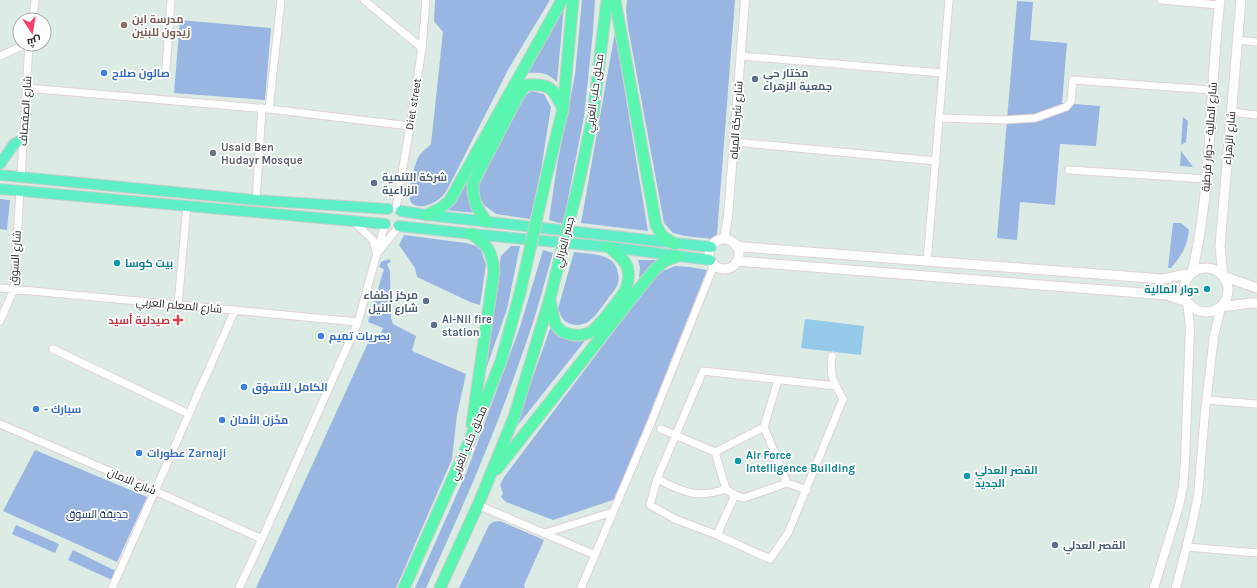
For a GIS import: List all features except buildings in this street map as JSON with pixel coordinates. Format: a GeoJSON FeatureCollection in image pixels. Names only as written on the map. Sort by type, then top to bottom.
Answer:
{"type":"FeatureCollection","features":[{"type":"Feature","properties":{"kind":"highway"},"geometry":{"type":"LineString","coordinates":[[427,215],[441,208],[450,200],[562,0]]}},
{"type":"Feature","properties":{"kind":"highway"},"geometry":{"type":"LineString","coordinates":[[563,109],[574,0]]}},
{"type":"Feature","properties":{"kind":"highway","name":"محلق حلب الغربي"},"geometry":{"type":"LineString","coordinates":[[578,186],[593,115],[607,0]]}},
{"type":"Feature","properties":{"kind":"highway"},"geometry":{"type":"LineString","coordinates":[[615,0],[656,225],[662,236],[675,244]]}},
{"type":"Feature","properties":{"kind":"highway"},"geometry":{"type":"LineString","coordinates":[[487,222],[478,210],[472,193],[473,183],[518,96],[526,85],[541,84],[551,89],[563,109]]}},
{"type":"Feature","properties":{"kind":"highway","name":"محلق حلب الغربي"},"geometry":{"type":"LineString","coordinates":[[404,588],[469,442],[501,361],[520,293],[563,109]]}},
{"type":"Feature","properties":{"kind":"highway","name":"جسر الغزالي"},"geometry":{"type":"LineString","coordinates":[[550,298],[578,186]]}},
{"type":"Feature","properties":{"kind":"highway"},"geometry":{"type":"LineString","coordinates":[[469,442],[494,271],[493,258],[486,245],[472,234]]}},
{"type":"Feature","properties":{"kind":"highway"},"geometry":{"type":"LineString","coordinates":[[550,298],[556,326],[566,334],[577,335],[591,332],[600,323],[625,290],[628,279],[628,268],[623,259],[609,246]]}},
{"type":"Feature","properties":{"kind":"highway"},"geometry":{"type":"LineString","coordinates":[[488,480],[654,270],[665,261],[678,256]]}},
{"type":"Feature","properties":{"kind":"highway"},"geometry":{"type":"LineString","coordinates":[[440,588],[478,505],[514,417],[550,298]]}},
{"type":"Feature","properties":{"kind":"main road","name":"شارع الزهراء"},"geometry":{"type":"LineString","coordinates":[[1223,276],[1220,246],[1241,0]]}},
{"type":"Feature","properties":{"kind":"main road","name":"شارع المالية - دوار قرطبة"},"geometry":{"type":"LineString","coordinates":[[1192,273],[1199,244],[1206,179],[1219,3]]}},
{"type":"Feature","properties":{"kind":"main road"},"geometry":{"type":"LineString","coordinates":[[0,164],[14,144],[23,139]]}},
{"type":"Feature","properties":{"kind":"main road"},"geometry":{"type":"LineString","coordinates":[[0,175],[256,200],[395,209],[427,215],[711,247]]}},
{"type":"Feature","properties":{"kind":"main road"},"geometry":{"type":"LineString","coordinates":[[0,189],[385,224],[393,228],[399,226],[609,246],[712,262],[718,267],[726,268],[730,267],[737,261],[738,253],[735,245]]}},
{"type":"Feature","properties":{"kind":"main road"},"geometry":{"type":"LineString","coordinates":[[385,224],[383,218],[385,211],[395,209]]}},
{"type":"Feature","properties":{"kind":"main road"},"geometry":{"type":"LineString","coordinates":[[395,209],[404,217],[399,226]]}},
{"type":"Feature","properties":{"kind":"main road"},"geometry":{"type":"LineString","coordinates":[[712,262],[709,251],[711,247],[716,241],[724,239],[743,248],[1163,279],[1192,273],[1204,268],[1211,269],[1223,276],[1257,288]]}},
{"type":"Feature","properties":{"kind":"main road"},"geometry":{"type":"LineString","coordinates":[[737,261],[1167,295],[1187,302]]}},
{"type":"Feature","properties":{"kind":"main road"},"geometry":{"type":"LineString","coordinates":[[1192,273],[1185,284],[1184,296],[1191,307],[1203,312],[1215,311],[1225,302],[1228,295],[1228,288],[1223,276]]}},
{"type":"Feature","properties":{"kind":"main road"},"geometry":{"type":"LineString","coordinates":[[1221,307],[1257,303]]}},
{"type":"Feature","properties":{"kind":"street"},"geometry":{"type":"LineString","coordinates":[[33,12],[35,0]]}},
{"type":"Feature","properties":{"kind":"street"},"geometry":{"type":"LineString","coordinates":[[166,69],[171,0]]}},
{"type":"Feature","properties":{"kind":"street"},"geometry":{"type":"LineString","coordinates":[[256,200],[266,108],[281,0]]}},
{"type":"Feature","properties":{"kind":"street"},"geometry":{"type":"LineString","coordinates":[[364,0],[422,48]]}},
{"type":"Feature","properties":{"kind":"street","name":"Diet street"},"geometry":{"type":"LineString","coordinates":[[395,209],[422,48],[426,0]]}},
{"type":"Feature","properties":{"kind":"street","name":"شارع شركة المياه"},"geometry":{"type":"LineString","coordinates":[[724,239],[728,217],[745,0]]}},
{"type":"Feature","properties":{"kind":"street"},"geometry":{"type":"LineString","coordinates":[[927,262],[949,0]]}},
{"type":"Feature","properties":{"kind":"street"},"geometry":{"type":"LineString","coordinates":[[1161,0],[1219,3]]}},
{"type":"Feature","properties":{"kind":"street"},"geometry":{"type":"LineString","coordinates":[[1237,40],[1257,42]]}},
{"type":"Feature","properties":{"kind":"street"},"geometry":{"type":"LineString","coordinates":[[0,56],[12,50]]}},
{"type":"Feature","properties":{"kind":"street","name":"شارع الصفصاف"},"geometry":{"type":"LineString","coordinates":[[20,177],[29,52]]}},
{"type":"Feature","properties":{"kind":"street"},"geometry":{"type":"LineString","coordinates":[[740,56],[943,73]]}},
{"type":"Feature","properties":{"kind":"street"},"geometry":{"type":"LineString","coordinates":[[939,118],[1004,120],[1035,118],[1066,106],[1070,101],[1073,80],[1212,90]]}},
{"type":"Feature","properties":{"kind":"street"},"geometry":{"type":"LineString","coordinates":[[27,88],[266,108],[410,126]]}},
{"type":"Feature","properties":{"kind":"street"},"geometry":{"type":"LineString","coordinates":[[1231,112],[1257,114]]}},
{"type":"Feature","properties":{"kind":"street"},"geometry":{"type":"LineString","coordinates":[[734,142],[936,161]]}},
{"type":"Feature","properties":{"kind":"street"},"geometry":{"type":"LineString","coordinates":[[1069,170],[1206,179]]}},
{"type":"Feature","properties":{"kind":"street","name":"شارع السوق"},"geometry":{"type":"LineString","coordinates":[[0,321],[14,289],[20,191]]}},
{"type":"Feature","properties":{"kind":"street"},"geometry":{"type":"LineString","coordinates":[[178,304],[187,206]]}},
{"type":"Feature","properties":{"kind":"street"},"geometry":{"type":"LineString","coordinates":[[354,222],[373,240],[376,254]]}},
{"type":"Feature","properties":{"kind":"street"},"geometry":{"type":"LineString","coordinates":[[239,588],[358,322],[385,224]]}},
{"type":"Feature","properties":{"kind":"street"},"geometry":{"type":"LineString","coordinates":[[376,254],[399,226]]}},
{"type":"Feature","properties":{"kind":"street"},"geometry":{"type":"LineString","coordinates":[[581,588],[650,425],[712,262]]}},
{"type":"Feature","properties":{"kind":"street","name":"شارع المعلم العربي"},"geometry":{"type":"LineString","coordinates":[[0,288],[358,322]]}},
{"type":"Feature","properties":{"kind":"street"},"geometry":{"type":"LineString","coordinates":[[1154,588],[1179,506],[1183,487],[1190,327],[1187,302]]}},
{"type":"Feature","properties":{"kind":"street"},"geometry":{"type":"LineString","coordinates":[[1176,588],[1198,496],[1206,400],[1214,336],[1221,307]]}},
{"type":"Feature","properties":{"kind":"street"},"geometry":{"type":"LineString","coordinates":[[112,588],[235,310]]}},
{"type":"Feature","properties":{"kind":"street"},"geometry":{"type":"LineString","coordinates":[[53,349],[189,414]]}},
{"type":"Feature","properties":{"kind":"street"},"geometry":{"type":"LineString","coordinates":[[832,356],[831,375],[843,399],[807,490],[788,533],[770,559],[717,535],[675,519],[650,505],[657,479],[703,371],[836,386]]}},
{"type":"Feature","properties":{"kind":"street"},"geometry":{"type":"LineString","coordinates":[[778,380],[764,426],[787,483]]}},
{"type":"Feature","properties":{"kind":"street"},"geometry":{"type":"LineString","coordinates":[[1206,400],[1257,404]]}},
{"type":"Feature","properties":{"kind":"street","name":"شارع الامان"},"geometry":{"type":"LineString","coordinates":[[0,424],[262,539]]}},
{"type":"Feature","properties":{"kind":"street"},"geometry":{"type":"LineString","coordinates":[[715,452],[764,426]]}},
{"type":"Feature","properties":{"kind":"street"},"geometry":{"type":"LineString","coordinates":[[661,429],[715,452]]}},
{"type":"Feature","properties":{"kind":"street"},"geometry":{"type":"LineString","coordinates":[[715,452],[726,489],[735,495],[744,498],[787,483],[807,490]]}},
{"type":"Feature","properties":{"kind":"street"},"geometry":{"type":"LineString","coordinates":[[657,479],[679,490],[692,494],[704,495],[726,489]]}},
{"type":"Feature","properties":{"kind":"street"},"geometry":{"type":"LineString","coordinates":[[717,535],[735,495]]}},
{"type":"Feature","properties":{"kind":"street"},"geometry":{"type":"LineString","coordinates":[[478,505],[595,555]]}},
{"type":"Feature","properties":{"kind":"street"},"geometry":{"type":"LineString","coordinates":[[545,533],[613,512]]}},
{"type":"Feature","properties":{"kind":"street"},"geometry":{"type":"LineString","coordinates":[[1187,547],[1257,553]]}},
{"type":"Feature","properties":{"kind":"green space"},"geometry":{"type":"Polygon","coordinates":[[[435,0],[550,0],[509,68],[447,190],[436,202],[418,206],[411,202],[409,197],[410,190],[418,158],[431,144],[443,32],[434,21],[435,0]]]}},
{"type":"Feature","properties":{"kind":"green space"},"geometry":{"type":"Polygon","coordinates":[[[582,0],[595,0],[593,31],[584,117],[563,224],[549,220],[557,165],[575,75],[582,0]]]}},
{"type":"Feature","properties":{"kind":"green space"},"geometry":{"type":"Polygon","coordinates":[[[627,0],[735,0],[717,234],[713,239],[673,233],[664,223],[628,27],[626,11],[627,0]]]}},
{"type":"Feature","properties":{"kind":"green space"},"geometry":{"type":"Polygon","coordinates":[[[1017,1],[1033,2],[1030,40],[1067,43],[1062,103],[1100,106],[1096,146],[1060,144],[1055,205],[1020,202],[1017,240],[997,238],[1017,1]]]}},
{"type":"Feature","properties":{"kind":"green space"},"geometry":{"type":"Polygon","coordinates":[[[564,6],[557,82],[546,74],[524,73],[564,6]]]}},
{"type":"Feature","properties":{"kind":"green space"},"geometry":{"type":"Polygon","coordinates":[[[180,20],[271,28],[265,100],[174,93],[180,20]]]}},
{"type":"Feature","properties":{"kind":"green space"},"geometry":{"type":"Polygon","coordinates":[[[615,32],[648,231],[581,223],[615,32]]]}},
{"type":"Feature","properties":{"kind":"green space"},"geometry":{"type":"Polygon","coordinates":[[[531,91],[544,94],[551,107],[541,170],[530,219],[496,214],[484,205],[478,195],[476,184],[491,152],[525,96],[531,91]]]}},
{"type":"Feature","properties":{"kind":"green space"},"geometry":{"type":"Polygon","coordinates":[[[1183,117],[1188,121],[1186,142],[1181,145],[1183,117]]]}},
{"type":"Feature","properties":{"kind":"green space"},"geometry":{"type":"Polygon","coordinates":[[[1181,151],[1193,167],[1180,166],[1181,151]]]}},
{"type":"Feature","properties":{"kind":"green space"},"geometry":{"type":"Polygon","coordinates":[[[467,183],[467,194],[476,213],[446,210],[454,204],[467,183]]]}},
{"type":"Feature","properties":{"kind":"green space"},"geometry":{"type":"Polygon","coordinates":[[[0,199],[10,200],[7,230],[0,229],[0,199]]]}},
{"type":"Feature","properties":{"kind":"green space"},"geometry":{"type":"Polygon","coordinates":[[[1173,223],[1181,223],[1189,230],[1187,241],[1183,250],[1171,268],[1168,268],[1173,223]]]}},
{"type":"Feature","properties":{"kind":"green space"},"geometry":{"type":"Polygon","coordinates":[[[404,235],[466,243],[476,246],[481,250],[486,265],[480,305],[470,302],[417,277],[415,268],[399,245],[404,235]]]}},
{"type":"Feature","properties":{"kind":"green space"},"geometry":{"type":"Polygon","coordinates":[[[511,246],[520,246],[507,309],[478,392],[501,256],[511,246]]]}},
{"type":"Feature","properties":{"kind":"green space"},"geometry":{"type":"Polygon","coordinates":[[[543,250],[553,253],[533,323],[503,408],[466,499],[426,588],[415,588],[467,471],[520,327],[543,250]]]}},
{"type":"Feature","properties":{"kind":"green space"},"geometry":{"type":"Polygon","coordinates":[[[574,252],[600,255],[609,259],[616,266],[619,277],[616,287],[596,315],[588,322],[577,325],[566,322],[558,309],[574,252]]]}},
{"type":"Feature","properties":{"kind":"green space"},"geometry":{"type":"Polygon","coordinates":[[[389,259],[391,262],[387,264],[390,271],[391,318],[393,324],[416,336],[412,351],[466,374],[457,415],[452,459],[396,588],[256,588],[372,334],[379,337],[383,328],[368,322],[384,269],[379,267],[381,262],[389,259]]]}},
{"type":"Feature","properties":{"kind":"green space"},"geometry":{"type":"Polygon","coordinates":[[[638,260],[660,260],[639,278],[640,267],[638,260]]]}},
{"type":"Feature","properties":{"kind":"green space"},"geometry":{"type":"Polygon","coordinates":[[[675,266],[707,270],[616,499],[553,520],[506,502],[501,497],[503,493],[500,485],[504,477],[654,278],[663,271],[675,266]]]}},
{"type":"Feature","properties":{"kind":"green space"},"geometry":{"type":"Polygon","coordinates":[[[551,326],[588,337],[514,430],[551,326]]]}},
{"type":"Feature","properties":{"kind":"green space","name":"حديقة السوق"},"geometry":{"type":"Polygon","coordinates":[[[35,450],[147,497],[117,562],[3,511],[35,450]]]}},
{"type":"Feature","properties":{"kind":"green space"},"geometry":{"type":"Polygon","coordinates":[[[500,521],[544,540],[524,585],[525,588],[459,588],[489,525],[493,522],[500,521]]]}},
{"type":"Feature","properties":{"kind":"green space"},"geometry":{"type":"Polygon","coordinates":[[[16,525],[59,544],[55,553],[12,534],[16,525]]]}},
{"type":"Feature","properties":{"kind":"green space"},"geometry":{"type":"Polygon","coordinates":[[[73,550],[116,571],[112,580],[68,560],[73,550]]]}},
{"type":"Feature","properties":{"kind":"shaded area"},"geometry":{"type":"Polygon","coordinates":[[[805,319],[864,326],[861,355],[801,348],[805,319]]]}},
{"type":"Feature","properties":{"kind":"place","name":"مدرسة ابن زيدون للبنين"},"geometry":{"type":"Point","coordinates":[124,25]}},
{"type":"Feature","properties":{"kind":"place","name":"صالون صلاح"},"geometry":{"type":"Point","coordinates":[104,73]}},
{"type":"Feature","properties":{"kind":"place","name":"مختار حي جمعية الزهراء"},"geometry":{"type":"Point","coordinates":[755,79]}},
{"type":"Feature","properties":{"kind":"place","name":"Usaid Ben Hudayr Mosque"},"geometry":{"type":"Point","coordinates":[213,153]}},
{"type":"Feature","properties":{"kind":"place","name":"شركة التنمية الزراعية"},"geometry":{"type":"Point","coordinates":[374,183]}},
{"type":"Feature","properties":{"kind":"place","name":"بيت كوسا"},"geometry":{"type":"Point","coordinates":[117,263]}},
{"type":"Feature","properties":{"kind":"place","name":"دوار المالية"},"geometry":{"type":"Point","coordinates":[1207,289]}},
{"type":"Feature","properties":{"kind":"place","name":"مركز إطفاء شارع النيل"},"geometry":{"type":"Point","coordinates":[426,301]}},
{"type":"Feature","properties":{"kind":"place","name":"صيدلية أسيد"},"geometry":{"type":"Point","coordinates":[178,320]}},
{"type":"Feature","properties":{"kind":"place","name":"Al-Nil fire station"},"geometry":{"type":"Point","coordinates":[434,325]}},
{"type":"Feature","properties":{"kind":"place","name":"بصريات تميم"},"geometry":{"type":"Point","coordinates":[321,336]}},
{"type":"Feature","properties":{"kind":"place","name":"الكامل للتسوّق"},"geometry":{"type":"Point","coordinates":[244,387]}},
{"type":"Feature","properties":{"kind":"place","name":"- سبارك"},"geometry":{"type":"Point","coordinates":[36,409]}},
{"type":"Feature","properties":{"kind":"place","name":"مخّزن الأمان"},"geometry":{"type":"Point","coordinates":[222,420]}},
{"type":"Feature","properties":{"kind":"place","name":"عطورات Zarnaji"},"geometry":{"type":"Point","coordinates":[139,453]}},
{"type":"Feature","properties":{"kind":"place","name":"Air Force Intelligence Building"},"geometry":{"type":"Point","coordinates":[738,461]}},
{"type":"Feature","properties":{"kind":"place","name":"القصر العدلي الجديد"},"geometry":{"type":"Point","coordinates":[967,476]}},
{"type":"Feature","properties":{"kind":"place","name":"القصر العدلي"},"geometry":{"type":"Point","coordinates":[1055,545]}}]}
